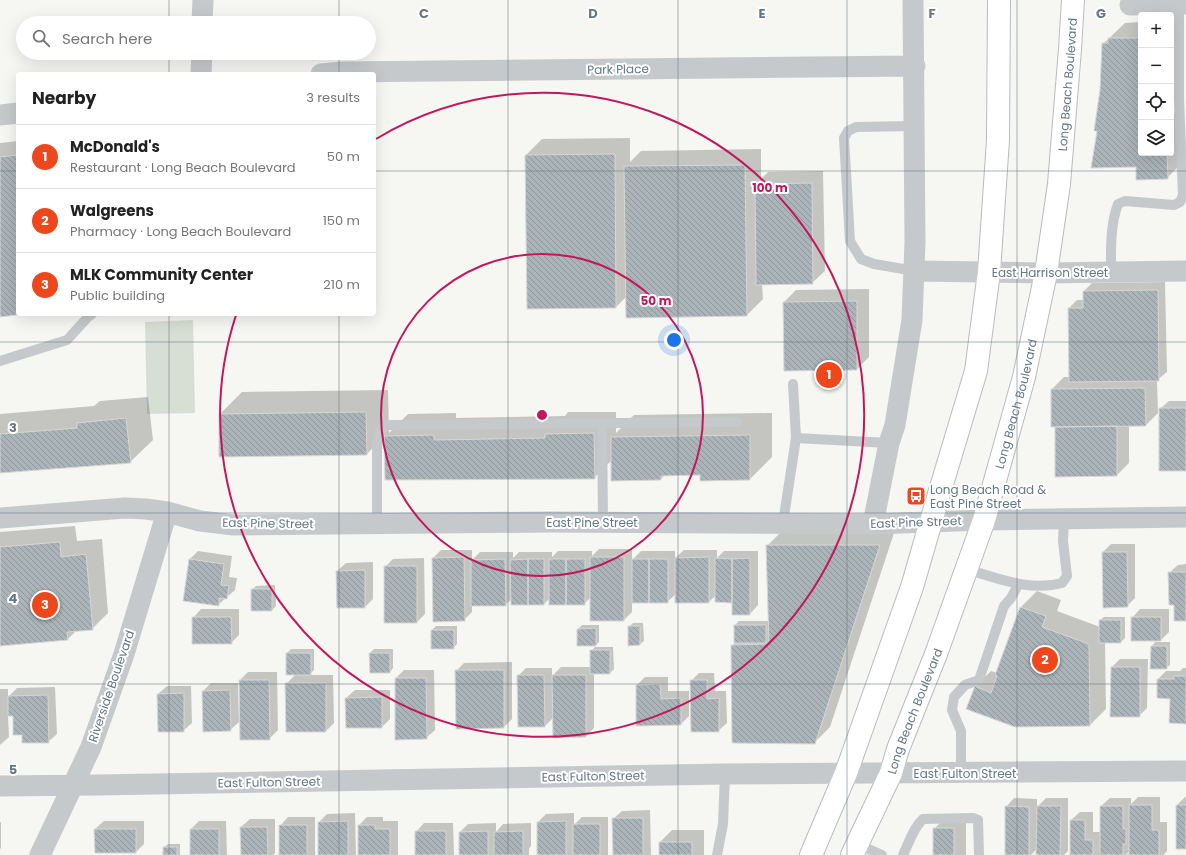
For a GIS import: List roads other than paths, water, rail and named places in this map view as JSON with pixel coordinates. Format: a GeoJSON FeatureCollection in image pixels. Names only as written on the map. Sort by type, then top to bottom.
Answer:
{"type":"FeatureCollection","features":[{"type":"Feature","properties":{"kind":"main road"},"geometry":{"type":"LineString","coordinates":[[811,855],[846,773],[912,587],[976,371],[989,272],[998,140],[999,0]]}},
{"type":"Feature","properties":{"kind":"main road","name":"Long Beach Boulevard"},"geometry":{"type":"LineString","coordinates":[[855,850],[891,773],[898,749],[936,654],[984,520],[1024,377],[1046,273],[1060,184],[1073,0]]}},
{"type":"Feature","properties":{"kind":"street"},"geometry":{"type":"LineString","coordinates":[[202,16],[203,0]]}},
{"type":"Feature","properties":{"kind":"street"},"geometry":{"type":"LineString","coordinates":[[873,524],[889,443],[895,425],[910,327],[914,271],[915,126],[913,0]]}},
{"type":"Feature","properties":{"kind":"street"},"geometry":{"type":"LineString","coordinates":[[1130,5],[1182,4]]}},
{"type":"Feature","properties":{"kind":"street"},"geometry":{"type":"LineString","coordinates":[[201,72],[202,60]]}},
{"type":"Feature","properties":{"kind":"street","name":"Park Place"},"geometry":{"type":"LineString","coordinates":[[342,72],[914,66]]}},
{"type":"Feature","properties":{"kind":"street"},"geometry":{"type":"LineString","coordinates":[[0,115],[16,112]]}},
{"type":"Feature","properties":{"kind":"street","name":"East Harrison Street"},"geometry":{"type":"LineString","coordinates":[[914,271],[1046,273],[1186,271]]}},
{"type":"Feature","properties":{"kind":"street","name":"East Pine Street"},"geometry":{"type":"LineString","coordinates":[[0,518],[125,508],[167,512],[200,521],[234,525],[603,522],[873,524],[931,521],[1186,517]]}},
{"type":"Feature","properties":{"kind":"street","name":"Riverside Boulevard"},"geometry":{"type":"LineString","coordinates":[[40,855],[91,747],[124,654],[167,512]]}},
{"type":"Feature","properties":{"kind":"street","name":"East Fulton Street"},"geometry":{"type":"LineString","coordinates":[[0,786],[725,774],[1186,771]]}},
{"type":"Feature","properties":{"kind":"lane"},"geometry":{"type":"LineString","coordinates":[[1110,272],[1112,235],[1115,212],[1118,204],[1125,201],[1174,205],[1180,202],[1183,195],[1179,99],[1182,4]]}},
{"type":"Feature","properties":{"kind":"lane"},"geometry":{"type":"LineString","coordinates":[[914,271],[874,264],[861,259],[850,241],[844,138],[848,131],[856,127],[915,126]]}},
{"type":"Feature","properties":{"kind":"lane"},"geometry":{"type":"LineString","coordinates":[[0,361],[67,340],[89,316]]}},
{"type":"Feature","properties":{"kind":"lane"},"geometry":{"type":"LineString","coordinates":[[783,523],[796,438],[793,384]]}},
{"type":"Feature","properties":{"kind":"lane"},"geometry":{"type":"LineString","coordinates":[[377,523],[377,444],[380,431],[388,425],[737,422]]}},
{"type":"Feature","properties":{"kind":"lane"},"geometry":{"type":"LineString","coordinates":[[602,423],[603,522]]}},
{"type":"Feature","properties":{"kind":"lane"},"geometry":{"type":"LineString","coordinates":[[796,438],[889,443]]}},
{"type":"Feature","properties":{"kind":"lane"},"geometry":{"type":"LineString","coordinates":[[966,569],[1018,584],[1052,586],[1062,583],[1067,576],[1063,541],[1064,519]]}},
{"type":"Feature","properties":{"kind":"lane"},"geometry":{"type":"LineString","coordinates":[[962,773],[962,731],[952,710],[954,697],[965,685],[979,680],[1004,606],[1011,598],[1018,584]]}},
{"type":"Feature","properties":{"kind":"lane"},"geometry":{"type":"LineString","coordinates":[[717,855],[723,824],[725,774]]}},
{"type":"Feature","properties":{"kind":"lane"},"geometry":{"type":"LineString","coordinates":[[903,855],[914,831],[923,819],[976,818],[978,820],[979,855]]}},
{"type":"Feature","properties":{"kind":"lane"},"geometry":{"type":"LineString","coordinates":[[855,850],[882,855]]}},
{"type":"Feature","properties":{"kind":"place","name":"McDonald's"},"geometry":{"type":"Point","coordinates":[829,375]}},
{"type":"Feature","properties":{"kind":"place","name":"Long Beach Road & East Pine Street"},"geometry":{"type":"Point","coordinates":[916,496]}},
{"type":"Feature","properties":{"kind":"place","name":"MLK Community Center"},"geometry":{"type":"Point","coordinates":[45,605]}},
{"type":"Feature","properties":{"kind":"place","name":"Walgreens"},"geometry":{"type":"Point","coordinates":[1045,660]}}]}
